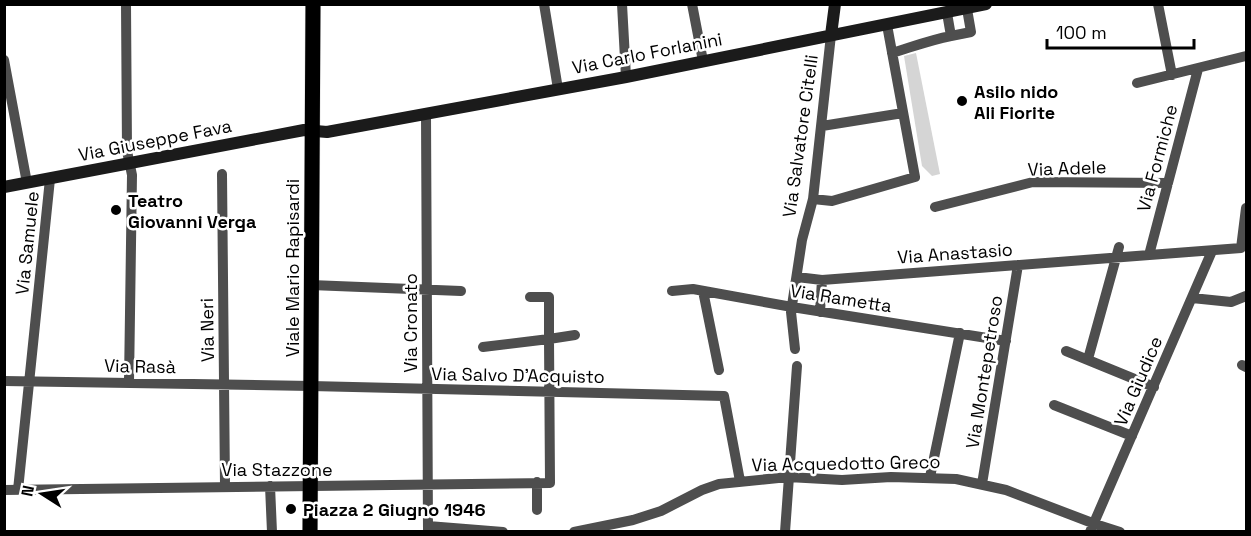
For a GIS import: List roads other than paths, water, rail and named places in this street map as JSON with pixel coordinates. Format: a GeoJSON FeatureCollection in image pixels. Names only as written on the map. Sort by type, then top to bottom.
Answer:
{"type":"FeatureCollection","features":[{"type":"Feature","properties":{"kind":"main road","name":"Viale Mario Rapisardi"},"geometry":{"type":"LineString","coordinates":[[310,531],[313,4]]}},
{"type":"Feature","properties":{"kind":"street"},"geometry":{"type":"LineString","coordinates":[[126,4],[128,151],[132,164],[129,382]]}},
{"type":"Feature","properties":{"kind":"street"},"geometry":{"type":"LineString","coordinates":[[544,4],[558,89]]}},
{"type":"Feature","properties":{"kind":"street"},"geometry":{"type":"LineString","coordinates":[[622,4],[626,77]]}},
{"type":"Feature","properties":{"kind":"street"},"geometry":{"type":"LineString","coordinates":[[692,4],[703,61]]}},
{"type":"Feature","properties":{"kind":"street","name":"Via Salvatore Citelli"},"geometry":{"type":"LineString","coordinates":[[795,349],[792,307],[802,240],[813,199],[834,4]]}},
{"type":"Feature","properties":{"kind":"street","name":"Via Carlo Forlanini"},"geometry":{"type":"LineString","coordinates":[[313,131],[327,132],[626,77],[987,4]]}},
{"type":"Feature","properties":{"kind":"street"},"geometry":{"type":"LineString","coordinates":[[1158,4],[1172,75]]}},
{"type":"Feature","properties":{"kind":"street"},"geometry":{"type":"LineString","coordinates":[[892,53],[922,45],[929,40],[971,32],[967,9]]}},
{"type":"Feature","properties":{"kind":"street"},"geometry":{"type":"LineString","coordinates":[[946,13],[951,36]]}},
{"type":"Feature","properties":{"kind":"street"},"geometry":{"type":"LineString","coordinates":[[813,199],[832,201],[915,177],[887,25]]}},
{"type":"Feature","properties":{"kind":"street"},"geometry":{"type":"LineString","coordinates":[[1137,83],[1246,56]]}},
{"type":"Feature","properties":{"kind":"street"},"geometry":{"type":"LineString","coordinates":[[4,60],[27,183]]}},
{"type":"Feature","properties":{"kind":"street","name":"Via Formiche"},"geometry":{"type":"LineString","coordinates":[[1149,255],[1198,69]]}},
{"type":"Feature","properties":{"kind":"street"},"geometry":{"type":"LineString","coordinates":[[822,126],[903,113]]}},
{"type":"Feature","properties":{"kind":"street","name":"Via Cronato"},"geometry":{"type":"LineString","coordinates":[[426,114],[428,529]]}},
{"type":"Feature","properties":{"kind":"street","name":"Via Giuseppe Fava"},"geometry":{"type":"LineString","coordinates":[[4,187],[304,130],[313,131]]}},
{"type":"Feature","properties":{"kind":"street","name":"Via Neri"},"geometry":{"type":"LineString","coordinates":[[222,174],[225,486]]}},
{"type":"Feature","properties":{"kind":"street","name":"Via Samuele"},"geometry":{"type":"LineString","coordinates":[[18,490],[50,179]]}},
{"type":"Feature","properties":{"kind":"street","name":"Via Adele"},"geometry":{"type":"LineString","coordinates":[[935,207],[1033,182],[1167,183]]}},
{"type":"Feature","properties":{"kind":"street","name":"Via Anastasio"},"geometry":{"type":"LineString","coordinates":[[797,277],[822,280],[1018,265],[1117,252],[1149,255],[1241,248],[1246,208]]}},
{"type":"Feature","properties":{"kind":"street","name":"Via Giudice"},"geometry":{"type":"LineString","coordinates":[[1092,528],[1212,251]]}},
{"type":"Feature","properties":{"kind":"street"},"geometry":{"type":"LineString","coordinates":[[1088,359],[1117,252]]}},
{"type":"Feature","properties":{"kind":"street","name":"Via Montepetroso"},"geometry":{"type":"LineString","coordinates":[[982,484],[1018,265]]}},
{"type":"Feature","properties":{"kind":"street"},"geometry":{"type":"LineString","coordinates":[[820,312],[822,280]]}},
{"type":"Feature","properties":{"kind":"street"},"geometry":{"type":"LineString","coordinates":[[312,285],[461,291]]}},
{"type":"Feature","properties":{"kind":"street","name":"Via Rametta"},"geometry":{"type":"LineString","coordinates":[[672,291],[693,289],[820,312],[1006,341]]}},
{"type":"Feature","properties":{"kind":"street"},"geometry":{"type":"LineString","coordinates":[[703,291],[719,370]]}},
{"type":"Feature","properties":{"kind":"street"},"geometry":{"type":"LineString","coordinates":[[1191,298],[1231,302],[1246,296]]}},
{"type":"Feature","properties":{"kind":"street"},"geometry":{"type":"LineString","coordinates":[[530,297],[549,297],[549,391]]}},
{"type":"Feature","properties":{"kind":"street"},"geometry":{"type":"LineString","coordinates":[[930,477],[960,333]]}},
{"type":"Feature","properties":{"kind":"street"},"geometry":{"type":"LineString","coordinates":[[483,347],[575,335]]}},
{"type":"Feature","properties":{"kind":"street"},"geometry":{"type":"LineString","coordinates":[[1066,351],[1154,387]]}},
{"type":"Feature","properties":{"kind":"street"},"geometry":{"type":"LineString","coordinates":[[785,531],[797,366]]}},
{"type":"Feature","properties":{"kind":"street","name":"Via Rasà"},"geometry":{"type":"LineString","coordinates":[[4,381],[311,386]]}},
{"type":"Feature","properties":{"kind":"street","name":"Via Salvo D'Acquisto"},"geometry":{"type":"LineString","coordinates":[[311,386],[724,396],[740,481]]}},
{"type":"Feature","properties":{"kind":"street","name":"Via Stazzone"},"geometry":{"type":"LineString","coordinates":[[4,490],[550,483],[549,391]]}},
{"type":"Feature","properties":{"kind":"street"},"geometry":{"type":"LineString","coordinates":[[1054,405],[1132,436]]}},
{"type":"Feature","properties":{"kind":"street","name":"Via Acquedotto Greco"},"geometry":{"type":"LineString","coordinates":[[574,531],[633,520],[661,511],[719,484],[788,477],[842,480],[891,477],[956,479],[1006,490],[1092,528],[1120,531]]}},
{"type":"Feature","properties":{"kind":"street"},"geometry":{"type":"LineString","coordinates":[[537,483],[537,510]]}},
{"type":"Feature","properties":{"kind":"street"},"geometry":{"type":"LineString","coordinates":[[270,486],[272,531]]}},
{"type":"Feature","properties":{"kind":"street"},"geometry":{"type":"LineString","coordinates":[[428,529],[503,531]]}},
{"type":"Feature","properties":{"kind":"place","name":"Asilo nido Ali Fiorite"},"geometry":{"type":"Point","coordinates":[962,101]}},
{"type":"Feature","properties":{"kind":"place","name":"Teatro Giovanni Verga"},"geometry":{"type":"Point","coordinates":[116,210]}},
{"type":"Feature","properties":{"kind":"place","name":"Piazza 2 Giugno 1946"},"geometry":{"type":"Point","coordinates":[291,509]}}]}
